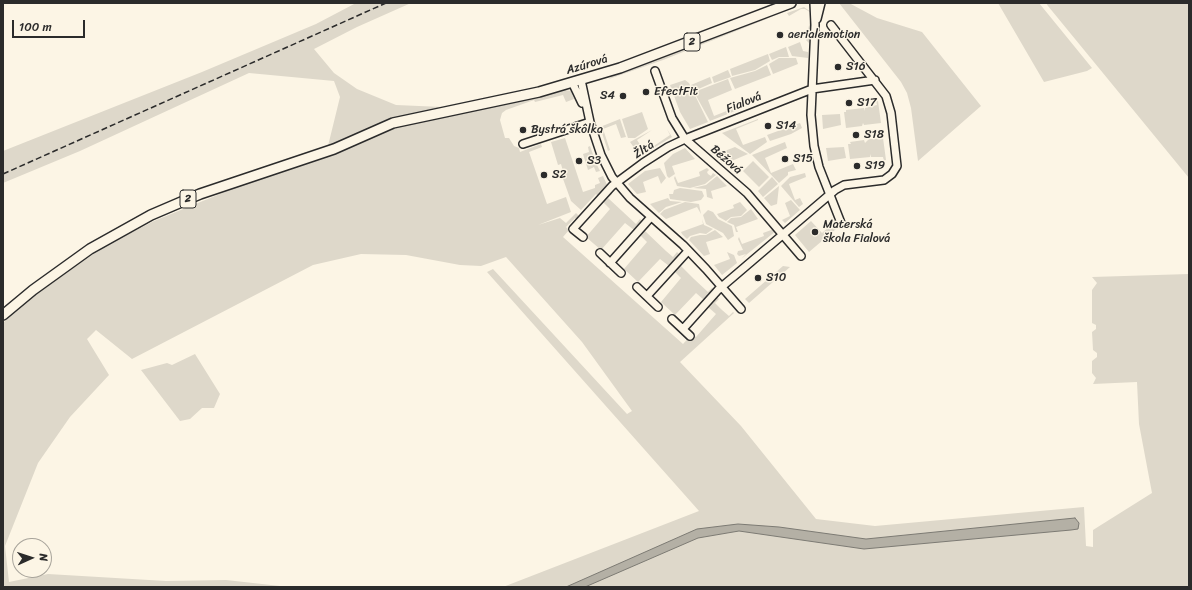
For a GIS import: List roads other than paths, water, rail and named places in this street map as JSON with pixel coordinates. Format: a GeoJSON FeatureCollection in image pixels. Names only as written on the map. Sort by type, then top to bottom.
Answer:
{"type":"FeatureCollection","features":[{"type":"Feature","properties":{"kind":"main road","name":"Azúrová"},"geometry":{"type":"LineString","coordinates":[[3,315],[33,290],[84,253],[151,215],[215,189],[342,146],[384,127],[414,118],[539,92],[577,81],[656,55],[791,3]]}},
{"type":"Feature","properties":{"kind":"street"},"geometry":{"type":"LineString","coordinates":[[814,3],[815,25],[811,115],[814,146],[819,167],[841,223]]}},
{"type":"Feature","properties":{"kind":"street"},"geometry":{"type":"LineString","coordinates":[[815,25],[821,3]]}},
{"type":"Feature","properties":{"kind":"street"},"geometry":{"type":"LineString","coordinates":[[683,329],[722,287],[829,195],[844,185],[884,180],[892,174],[897,166],[891,113],[886,96],[831,25]]}},
{"type":"Feature","properties":{"kind":"street","name":"Béžová"},"geometry":{"type":"LineString","coordinates":[[655,71],[672,118],[685,139],[747,193],[801,256]]}},
{"type":"Feature","properties":{"kind":"street","name":"Fialová"},"geometry":{"type":"LineString","coordinates":[[685,139],[812,89],[875,80]]}},
{"type":"Feature","properties":{"kind":"street"},"geometry":{"type":"LineString","coordinates":[[577,81],[601,155],[616,183],[630,198],[688,251],[722,287],[740,309]]}},
{"type":"Feature","properties":{"kind":"street"},"geometry":{"type":"LineString","coordinates":[[523,144],[590,122]]}},
{"type":"Feature","properties":{"kind":"street","name":"Žltá"},"geometry":{"type":"LineString","coordinates":[[583,237],[573,230],[616,183],[643,163],[685,139]]}},
{"type":"Feature","properties":{"kind":"street"},"geometry":{"type":"LineString","coordinates":[[610,263],[651,217]]}},
{"type":"Feature","properties":{"kind":"street"},"geometry":{"type":"LineString","coordinates":[[647,296],[688,251]]}},
{"type":"Feature","properties":{"kind":"street"},"geometry":{"type":"LineString","coordinates":[[600,253],[621,273]]}},
{"type":"Feature","properties":{"kind":"street"},"geometry":{"type":"LineString","coordinates":[[637,288],[658,306]]}},
{"type":"Feature","properties":{"kind":"street"},"geometry":{"type":"LineString","coordinates":[[672,319],[690,336]]}},
{"type":"Feature","properties":{"kind":"railway"},"geometry":{"type":"LineString","coordinates":[[3,174],[386,3]]}},
{"type":"Feature","properties":{"kind":"place","name":"aerialemotion"},"geometry":{"type":"Point","coordinates":[780,35]}},
{"type":"Feature","properties":{"kind":"place","name":"S16"},"geometry":{"type":"Point","coordinates":[838,67]}},
{"type":"Feature","properties":{"kind":"place","name":"EfectFit"},"geometry":{"type":"Point","coordinates":[646,92]}},
{"type":"Feature","properties":{"kind":"place","name":"S4"},"geometry":{"type":"Point","coordinates":[623,96]}},
{"type":"Feature","properties":{"kind":"place","name":"S17"},"geometry":{"type":"Point","coordinates":[849,103]}},
{"type":"Feature","properties":{"kind":"place","name":"S14"},"geometry":{"type":"Point","coordinates":[768,126]}},
{"type":"Feature","properties":{"kind":"place","name":"Bystrá škôlka"},"geometry":{"type":"Point","coordinates":[523,130]}},
{"type":"Feature","properties":{"kind":"place","name":"S18"},"geometry":{"type":"Point","coordinates":[856,135]}},
{"type":"Feature","properties":{"kind":"place","name":"S15"},"geometry":{"type":"Point","coordinates":[785,159]}},
{"type":"Feature","properties":{"kind":"place","name":"S3"},"geometry":{"type":"Point","coordinates":[579,161]}},
{"type":"Feature","properties":{"kind":"place","name":"S19"},"geometry":{"type":"Point","coordinates":[857,166]}},
{"type":"Feature","properties":{"kind":"place","name":"S2"},"geometry":{"type":"Point","coordinates":[544,175]}},
{"type":"Feature","properties":{"kind":"place","name":"Materská škola Fialová"},"geometry":{"type":"Point","coordinates":[815,232]}},
{"type":"Feature","properties":{"kind":"place","name":"S10"},"geometry":{"type":"Point","coordinates":[758,278]}}]}
